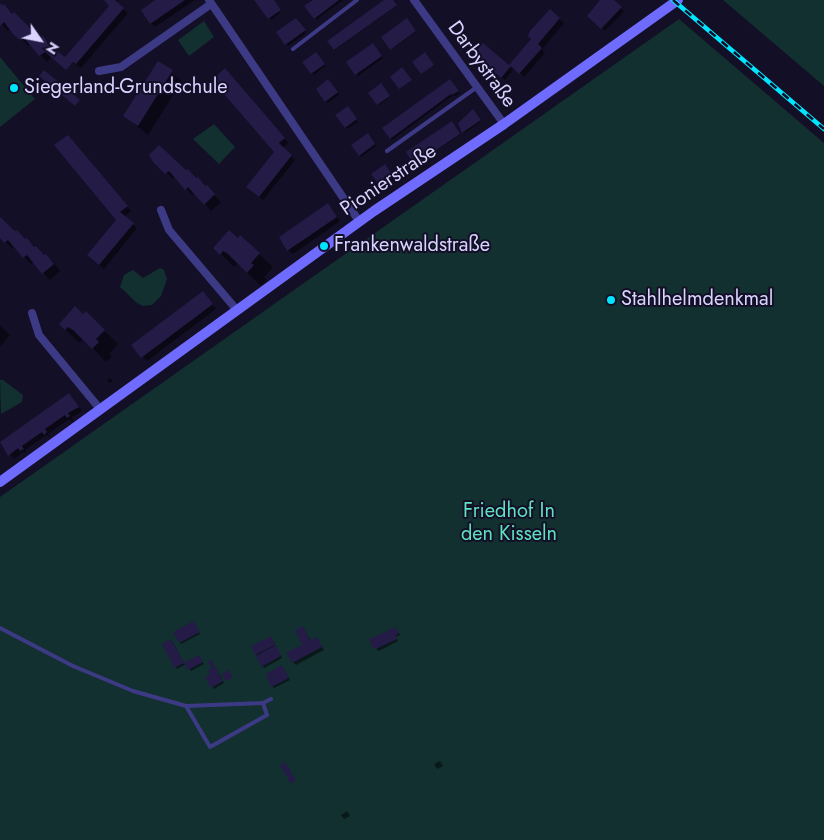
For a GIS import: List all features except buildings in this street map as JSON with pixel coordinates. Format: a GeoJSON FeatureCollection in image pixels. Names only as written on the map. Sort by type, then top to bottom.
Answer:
{"type":"FeatureCollection","features":[{"type":"Feature","properties":{"kind":"street","name":"Darbystraße"},"geometry":{"type":"LineString","coordinates":[[414,0],[504,124]]}},
{"type":"Feature","properties":{"kind":"street","name":"Pionierstraße"},"geometry":{"type":"LineString","coordinates":[[0,482],[359,221],[504,124],[678,0]]}},
{"type":"Feature","properties":{"kind":"street"},"geometry":{"type":"LineString","coordinates":[[99,71],[121,67],[210,2],[359,221]]}},
{"type":"Feature","properties":{"kind":"street"},"geometry":{"type":"LineString","coordinates":[[160,210],[169,230],[236,309]]}},
{"type":"Feature","properties":{"kind":"street"},"geometry":{"type":"LineString","coordinates":[[32,313],[39,335],[100,409]]}},
{"type":"Feature","properties":{"kind":"lane"},"geometry":{"type":"LineString","coordinates":[[293,48],[357,0]]}},
{"type":"Feature","properties":{"kind":"lane"},"geometry":{"type":"LineString","coordinates":[[386,151],[477,86]]}},
{"type":"Feature","properties":{"kind":"lane"},"geometry":{"type":"LineString","coordinates":[[0,628],[74,666],[132,691],[186,706],[263,703],[271,699]]}},
{"type":"Feature","properties":{"kind":"lane"},"geometry":{"type":"LineString","coordinates":[[186,706],[210,747],[266,716],[267,712],[263,703]]}},
{"type":"Feature","properties":{"kind":"green space"},"geometry":{"type":"Polygon","coordinates":[[[723,0],[824,0],[824,86],[723,0]]]}},
{"type":"Feature","properties":{"kind":"green space","name":"Friedhof In den Kisseln"},"geometry":{"type":"Polygon","coordinates":[[[679,19],[824,143],[824,840],[0,840],[0,497],[679,19]]]}},
{"type":"Feature","properties":{"kind":"green space"},"geometry":{"type":"Polygon","coordinates":[[[204,21],[214,37],[189,56],[178,40],[204,21]]]}},
{"type":"Feature","properties":{"kind":"green space"},"geometry":{"type":"Polygon","coordinates":[[[0,57],[35,99],[0,127],[0,57]]]}},
{"type":"Feature","properties":{"kind":"green space"},"geometry":{"type":"Polygon","coordinates":[[[214,124],[235,147],[219,164],[193,139],[214,124]]]}},
{"type":"Feature","properties":{"kind":"green space"},"geometry":{"type":"Polygon","coordinates":[[[160,268],[164,270],[167,279],[161,296],[152,305],[143,306],[137,303],[120,287],[124,275],[133,270],[143,278],[160,268]]]}},
{"type":"Feature","properties":{"kind":"green space"},"geometry":{"type":"Polygon","coordinates":[[[0,380],[3,380],[23,395],[22,402],[1,414],[0,380]]]}},
{"type":"Feature","properties":{"kind":"railway"},"geometry":{"type":"LineString","coordinates":[[673,0],[824,129]]}},
{"type":"Feature","properties":{"kind":"place","name":"Siegerland-Grundschule"},"geometry":{"type":"Point","coordinates":[14,88]}},
{"type":"Feature","properties":{"kind":"place","name":"Frankenwaldstraße"},"geometry":{"type":"Point","coordinates":[324,246]}},
{"type":"Feature","properties":{"kind":"place","name":"Stahlhelmdenkmal"},"geometry":{"type":"Point","coordinates":[611,300]}}]}
